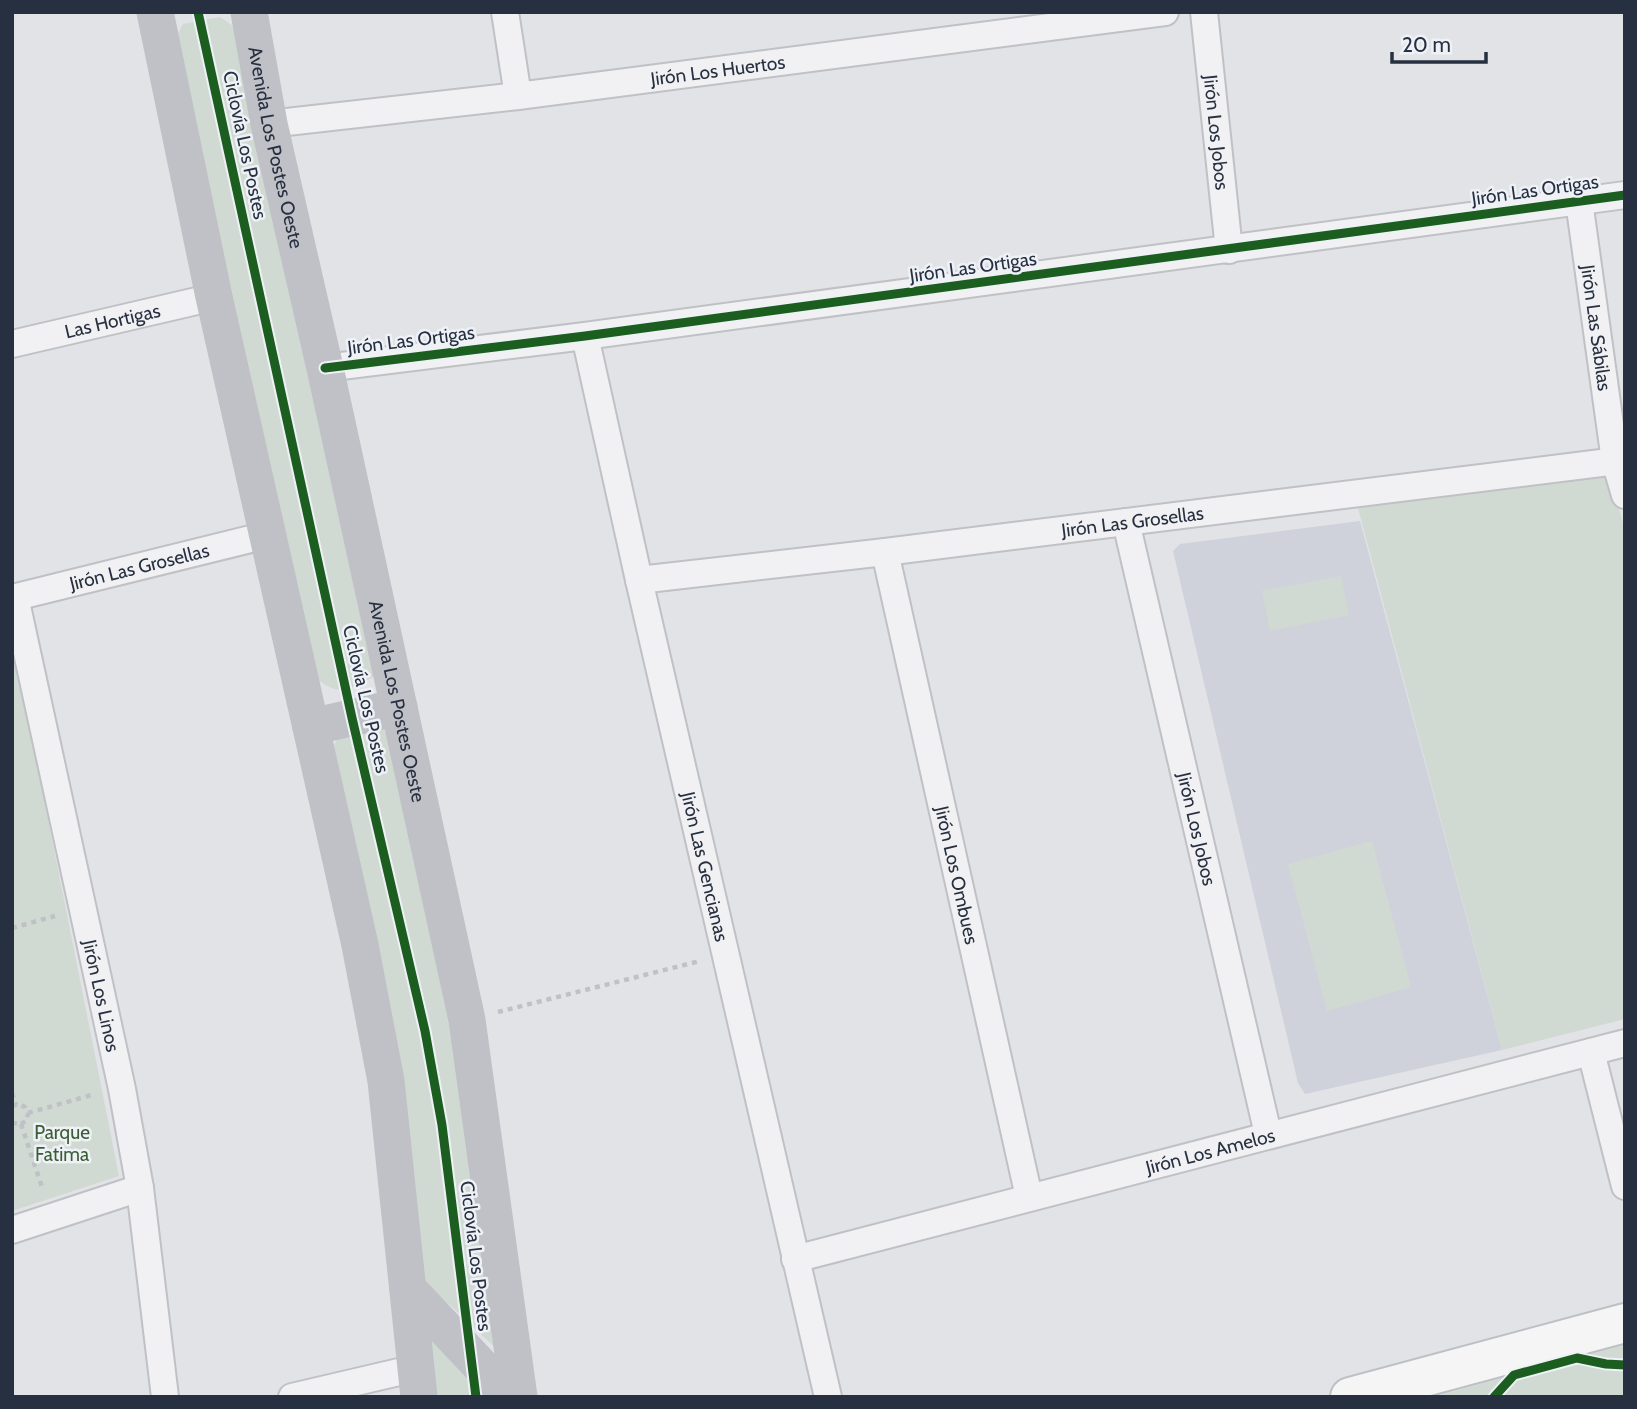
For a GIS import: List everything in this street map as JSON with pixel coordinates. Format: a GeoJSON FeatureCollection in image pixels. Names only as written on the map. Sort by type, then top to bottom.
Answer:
{"type":"FeatureCollection","features":[{"type":"Feature","properties":{"kind":"main road"},"geometry":{"type":"LineString","coordinates":[[155,12],[214,297],[360,945],[386,1081],[417,1382]]}},
{"type":"Feature","properties":{"kind":"main road","name":"Avenida Los Postes Oeste"},"geometry":{"type":"LineString","coordinates":[[249,12],[269,124],[467,1020],[519,1397]]}},
{"type":"Feature","properties":{"kind":"main road"},"geometry":{"type":"LineString","coordinates":[[311,727],[399,707]]}},
{"type":"Feature","properties":{"kind":"main road"},"geometry":{"type":"LineString","coordinates":[[408,1289],[510,1397]]}},
{"type":"Feature","properties":{"kind":"main road"},"geometry":{"type":"LineString","coordinates":[[1350,1397],[1625,1323]]}},
{"type":"Feature","properties":{"kind":"street"},"geometry":{"type":"LineString","coordinates":[[505,12],[518,96]]}},
{"type":"Feature","properties":{"kind":"street","name":"Jirón Los Huertos"},"geometry":{"type":"LineString","coordinates":[[269,124],[518,96],[1165,12]]}},
{"type":"Feature","properties":{"kind":"street","name":"Jirón Los Jobos"},"geometry":{"type":"LineString","coordinates":[[1204,12],[1229,250]]}},
{"type":"Feature","properties":{"kind":"street","name":"Jirón Las Ortigas"},"geometry":{"type":"LineString","coordinates":[[325,368],[585,336],[1625,195]]}},
{"type":"Feature","properties":{"kind":"street","name":"Jirón Las Sábilas"},"geometry":{"type":"LineString","coordinates":[[1579,201],[1625,495]]}},
{"type":"Feature","properties":{"kind":"street","name":"Las Hortigas"},"geometry":{"type":"LineString","coordinates":[[12,344],[214,297]]}},
{"type":"Feature","properties":{"kind":"street","name":"Jirón Las Gencianas"},"geometry":{"type":"LineString","coordinates":[[585,336],[828,1397]]}},
{"type":"Feature","properties":{"kind":"street","name":"Jirón Las Grosellas"},"geometry":{"type":"LineString","coordinates":[[639,580],[1620,460]]}},
{"type":"Feature","properties":{"kind":"street","name":"Jirón Los Jobos"},"geometry":{"type":"LineString","coordinates":[[1126,522],[1268,1135]]}},
{"type":"Feature","properties":{"kind":"street","name":"Jirón Las Grosellas"},"geometry":{"type":"LineString","coordinates":[[14,597],[267,535]]}},
{"type":"Feature","properties":{"kind":"street","name":"Jirón Los Ombues"},"geometry":{"type":"LineString","coordinates":[[885,552],[1029,1197]]}},
{"type":"Feature","properties":{"kind":"street","name":"Jirón Los Linos"},"geometry":{"type":"LineString","coordinates":[[14,597],[122,1089],[140,1188],[165,1397]]}},
{"type":"Feature","properties":{"kind":"street","name":"Jirón Los Amelos"},"geometry":{"type":"LineString","coordinates":[[795,1259],[1625,1043]]}},
{"type":"Feature","properties":{"kind":"street"},"geometry":{"type":"LineString","coordinates":[[1591,1052],[1625,1186]]}},
{"type":"Feature","properties":{"kind":"street"},"geometry":{"type":"LineString","coordinates":[[12,1230],[140,1188]]}},
{"type":"Feature","properties":{"kind":"street"},"geometry":{"type":"LineString","coordinates":[[292,1397],[417,1382]]}},
{"type":"Feature","properties":{"kind":"path"},"geometry":{"type":"LineString","coordinates":[[12,928],[63,914]]}},
{"type":"Feature","properties":{"kind":"path"},"geometry":{"type":"LineString","coordinates":[[467,1020],[725,955]]}},
{"type":"Feature","properties":{"kind":"path"},"geometry":{"type":"LineString","coordinates":[[28,1113],[100,1092]]}},
{"type":"Feature","properties":{"kind":"path"},"geometry":{"type":"LineString","coordinates":[[12,1093],[14,1106],[25,1107],[28,1113],[27,1120],[22,1124],[12,1123]]}},
{"type":"Feature","properties":{"kind":"path"},"geometry":{"type":"LineString","coordinates":[[22,1124],[43,1191]]}},
{"type":"Feature","properties":{"kind":"shaded area"},"geometry":{"type":"Polygon","coordinates":[[[1360,521],[1502,1050],[1305,1094],[1298,1083],[1173,551],[1180,544],[1360,521]]]}},
{"type":"Feature","properties":{"kind":"green space"},"geometry":{"type":"Polygon","coordinates":[[[220,17],[236,28],[374,660],[373,677],[345,690],[332,688],[317,679],[174,41],[183,24],[220,17]]]}},
{"type":"Feature","properties":{"kind":"green space"},"geometry":{"type":"Polygon","coordinates":[[[1608,470],[1625,530],[1625,1019],[1502,1050],[1358,508],[1608,470]]]}},
{"type":"Feature","properties":{"kind":"green space"},"geometry":{"type":"Polygon","coordinates":[[[1341,576],[1349,615],[1270,631],[1262,591],[1341,576]]]}},
{"type":"Feature","properties":{"kind":"green space","name":"Parque Fatima"},"geometry":{"type":"Polygon","coordinates":[[[12,638],[119,1176],[12,1211],[12,638]]]}},
{"type":"Feature","properties":{"kind":"green space"},"geometry":{"type":"Polygon","coordinates":[[[378,722],[391,732],[457,1022],[504,1356],[421,1282],[332,752],[338,735],[378,722]]]}},
{"type":"Feature","properties":{"kind":"green space"},"geometry":{"type":"Polygon","coordinates":[[[1372,841],[1411,987],[1327,1011],[1288,864],[1372,841]]]}},
{"type":"Feature","properties":{"kind":"green space"},"geometry":{"type":"Polygon","coordinates":[[[430,1338],[502,1397],[436,1397],[430,1338]]]}},
{"type":"Feature","properties":{"kind":"green space"},"geometry":{"type":"Polygon","coordinates":[[[1625,1345],[1625,1397],[1433,1397],[1625,1345]]]}},
{"type":"Feature","properties":{"kind":"cycle path","name":"Ciclovía Los Postes"},"geometry":{"type":"LineString","coordinates":[[198,12],[352,718],[425,1031],[442,1125],[476,1397]]}},
{"type":"Feature","properties":{"kind":"cycle path"},"geometry":{"type":"LineString","coordinates":[[325,368],[585,336],[1625,195]]}},
{"type":"Feature","properties":{"kind":"cycle path"},"geometry":{"type":"LineString","coordinates":[[1494,1397],[1514,1375],[1577,1358],[1625,1365]]}}]}
